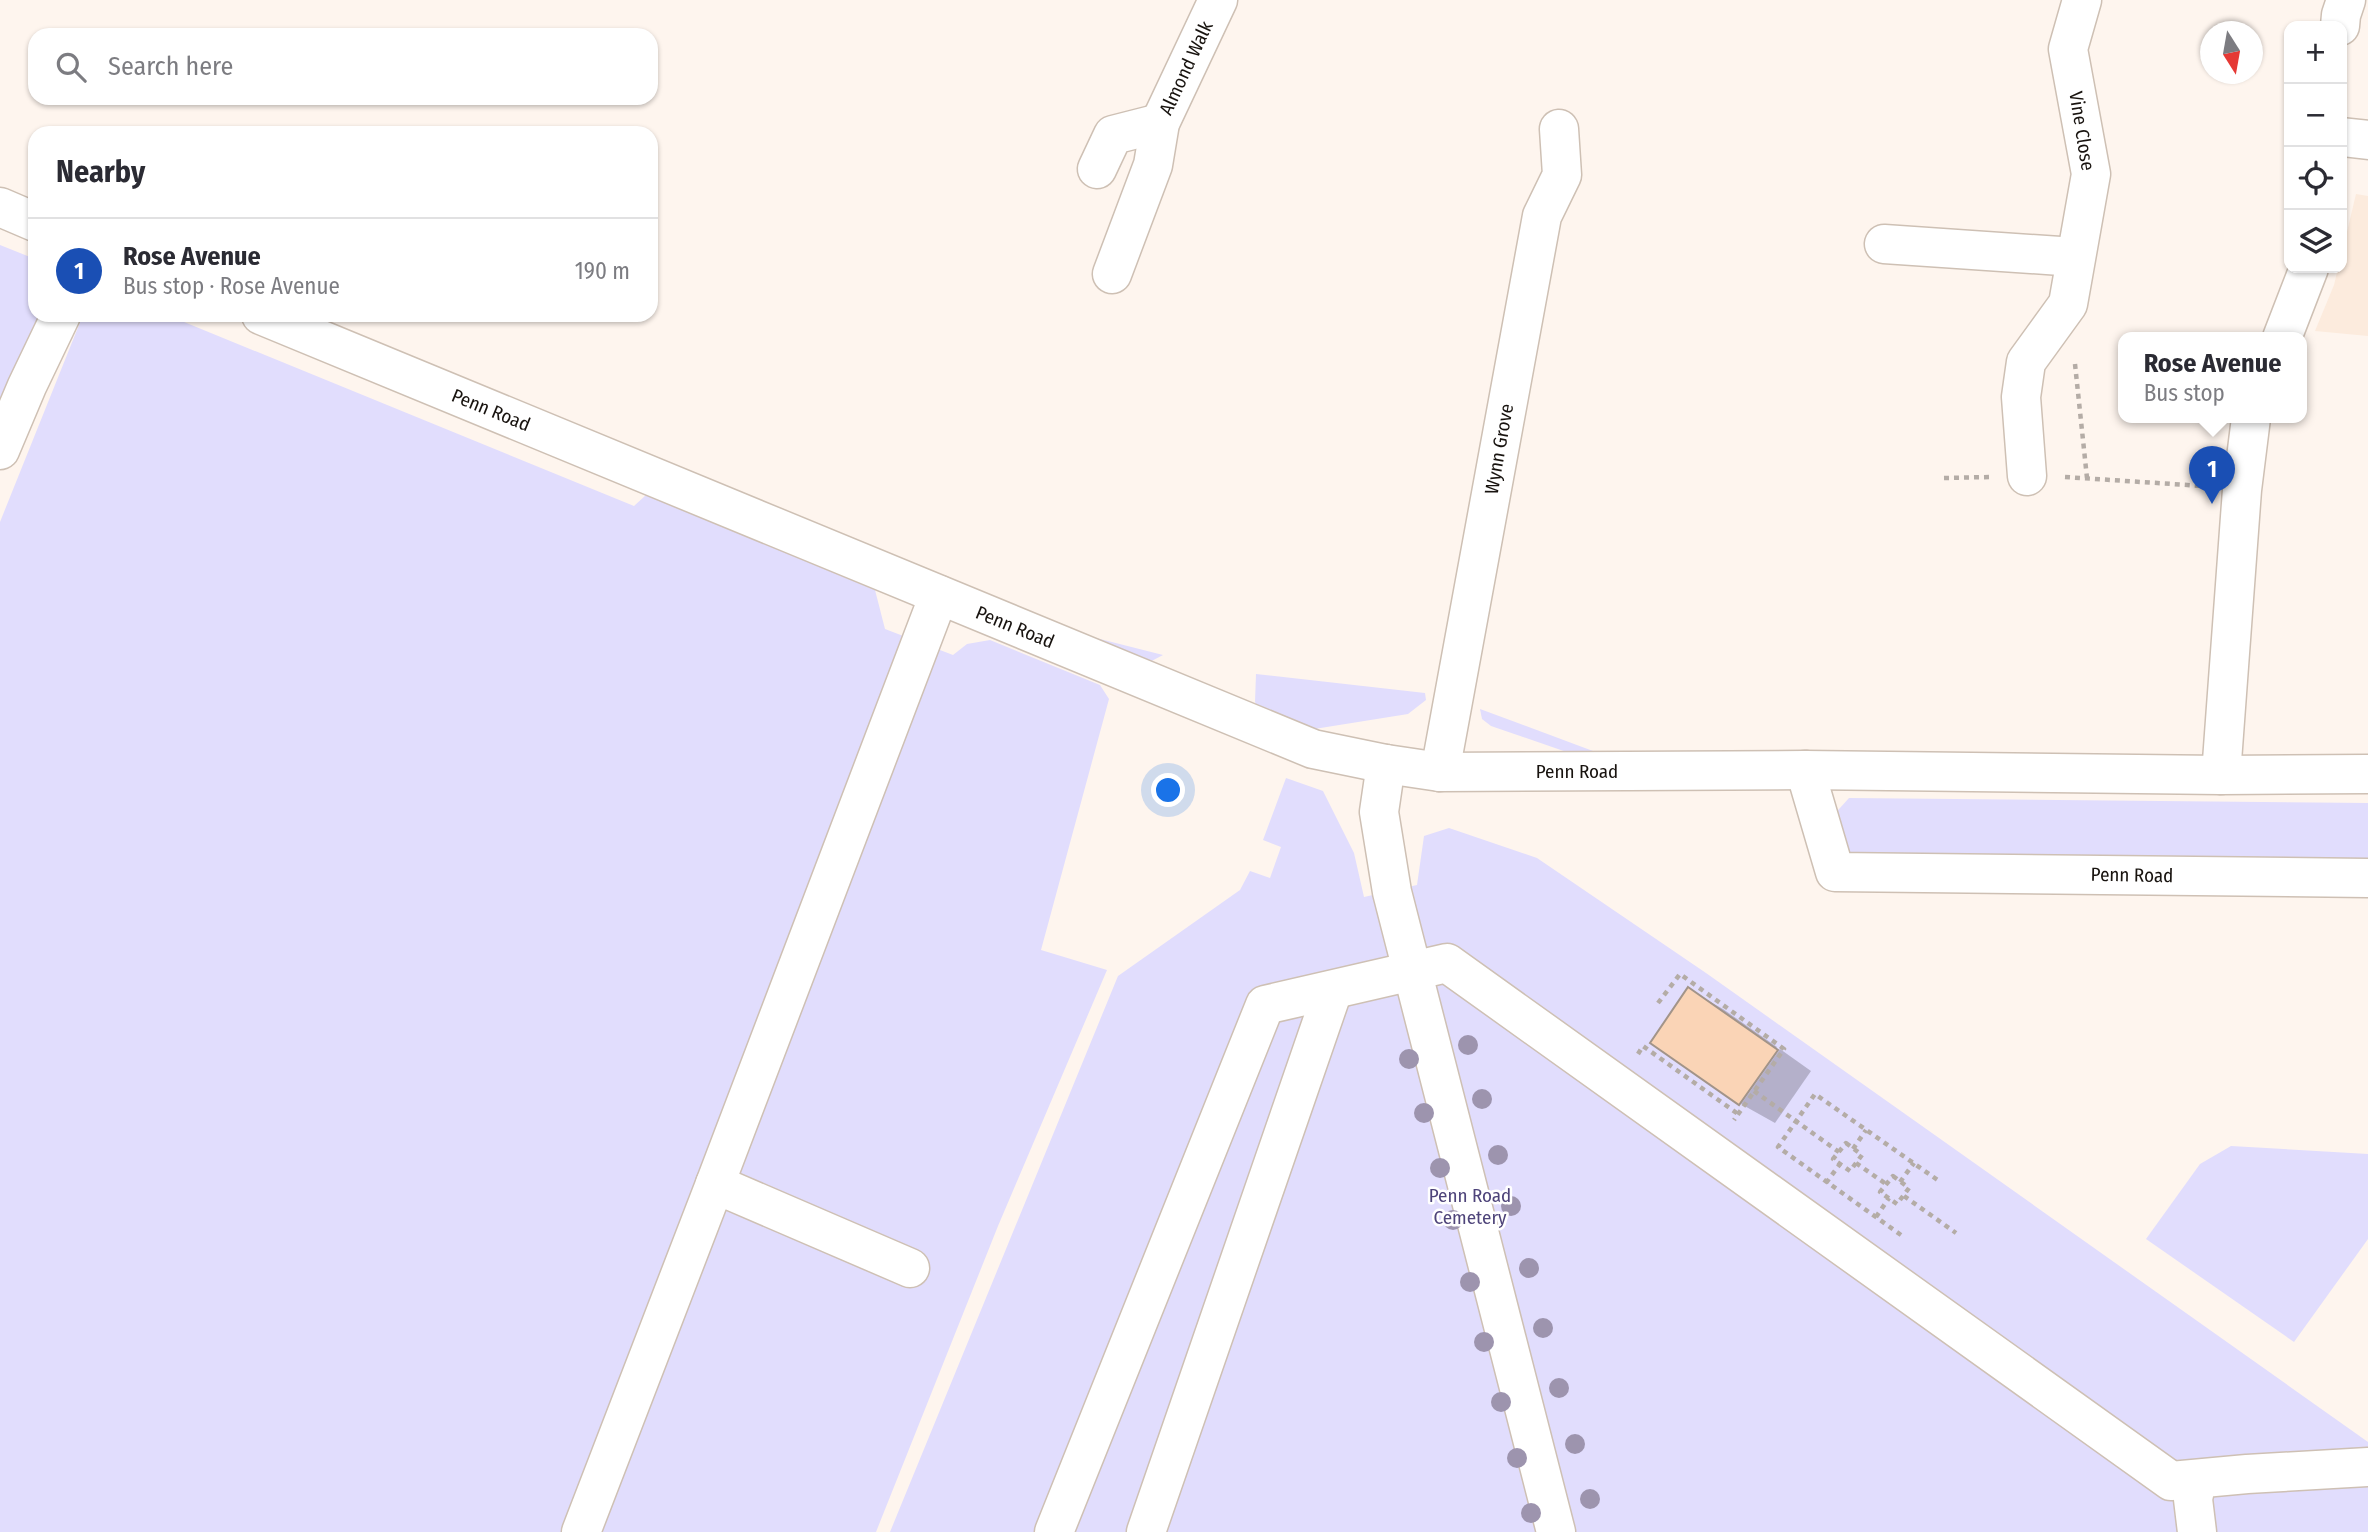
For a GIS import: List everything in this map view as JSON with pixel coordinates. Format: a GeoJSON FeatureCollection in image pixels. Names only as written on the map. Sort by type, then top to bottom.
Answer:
{"type":"FeatureCollection","features":[{"type":"Feature","properties":{"kind":"main road","name":"Vine Close"},"geometry":{"type":"LineString","coordinates":[[2068,304],[2091,174],[2068,49],[2082,0]]}},
{"type":"Feature","properties":{"kind":"main road"},"geometry":{"type":"LineString","coordinates":[[2340,21],[2346,0]]}},
{"type":"Feature","properties":{"kind":"main road","name":"Almond Walk"},"geometry":{"type":"LineString","coordinates":[[1112,274],[1153,165],[1160,123],[1206,4]]}},
{"type":"Feature","properties":{"kind":"main road"},"geometry":{"type":"LineString","coordinates":[[1097,169],[1113,135],[1160,123]]}},
{"type":"Feature","properties":{"kind":"main road","name":"Wynn Grove"},"geometry":{"type":"LineString","coordinates":[[1440,772],[1542,216],[1562,175],[1559,129]]}},
{"type":"Feature","properties":{"kind":"main road"},"geometry":{"type":"LineString","coordinates":[[2347,138],[2368,140]]}},
{"type":"Feature","properties":{"kind":"main road"},"geometry":{"type":"LineString","coordinates":[[0,207],[28,219]]}},
{"type":"Feature","properties":{"kind":"main road"},"geometry":{"type":"LineString","coordinates":[[1884,244],[2075,257]]}},
{"type":"Feature","properties":{"kind":"main road"},"geometry":{"type":"LineString","coordinates":[[2284,332],[2307,273]]}},
{"type":"Feature","properties":{"kind":"main road"},"geometry":{"type":"LineString","coordinates":[[2027,476],[2021,397],[2026,362],[2068,304]]}},
{"type":"Feature","properties":{"kind":"main road"},"geometry":{"type":"LineString","coordinates":[[0,450],[58,322]]}},
{"type":"Feature","properties":{"kind":"main road","name":"Penn Road"},"geometry":{"type":"LineString","coordinates":[[278,322],[1313,749],[1440,772],[1805,770],[2368,775]]}},
{"type":"Feature","properties":{"kind":"main road"},"geometry":{"type":"LineString","coordinates":[[2221,775],[2242,489],[2250,423]]}},
{"type":"Feature","properties":{"kind":"main road"},"geometry":{"type":"LineString","coordinates":[[581,1532],[939,596]]}},
{"type":"Feature","properties":{"kind":"main road"},"geometry":{"type":"LineString","coordinates":[[1385,764],[1380,812],[1392,892],[1556,1532]]}},
{"type":"Feature","properties":{"kind":"main road","name":"Penn Road"},"geometry":{"type":"LineString","coordinates":[[1805,770],[1835,872],[2368,878]]}},
{"type":"Feature","properties":{"kind":"main road"},"geometry":{"type":"LineString","coordinates":[[1054,1532],[1265,1006],[1447,963],[2171,1481],[2368,1467]]}},
{"type":"Feature","properties":{"kind":"main road"},"geometry":{"type":"LineString","coordinates":[[1146,1532],[1333,990]]}},
{"type":"Feature","properties":{"kind":"main road"},"geometry":{"type":"LineString","coordinates":[[715,1184],[910,1268]]}},
{"type":"Feature","properties":{"kind":"main road"},"geometry":{"type":"LineString","coordinates":[[2197,1480],[2193,1499],[2197,1532]]}},
{"type":"Feature","properties":{"kind":"path"},"geometry":{"type":"LineString","coordinates":[[2068,304],[2087,478]]}},
{"type":"Feature","properties":{"kind":"path"},"geometry":{"type":"LineString","coordinates":[[1944,478],[2087,478],[2242,489]]}},
{"type":"Feature","properties":{"kind":"path"},"geometry":{"type":"LineString","coordinates":[[1658,1003],[1680,974],[1784,1049],[1711,1152]]}},
{"type":"Feature","properties":{"kind":"path"},"geometry":{"type":"LineString","coordinates":[[1754,1091],[1839,1152]]}},
{"type":"Feature","properties":{"kind":"path"},"geometry":{"type":"LineString","coordinates":[[1901,1235],[1778,1147],[1815,1094],[1940,1181]]}},
{"type":"Feature","properties":{"kind":"path"},"geometry":{"type":"LineString","coordinates":[[1853,1149],[1866,1129]]}},
{"type":"Feature","properties":{"kind":"path"},"geometry":{"type":"LineString","coordinates":[[1846,1143],[1862,1155],[1850,1171],[1833,1159],[1839,1152],[1846,1143]]}},
{"type":"Feature","properties":{"kind":"path"},"geometry":{"type":"LineString","coordinates":[[1856,1163],[1886,1184]]}},
{"type":"Feature","properties":{"kind":"path"},"geometry":{"type":"LineString","coordinates":[[1900,1182],[1914,1163]]}},
{"type":"Feature","properties":{"kind":"path"},"geometry":{"type":"LineString","coordinates":[[1893,1176],[1909,1188],[1897,1204],[1881,1192],[1886,1184],[1893,1176]]}},
{"type":"Feature","properties":{"kind":"path"},"geometry":{"type":"LineString","coordinates":[[1903,1196],[1956,1233]]}},
{"type":"Feature","properties":{"kind":"path"},"geometry":{"type":"LineString","coordinates":[[1876,1217],[1889,1198]]}},
{"type":"Feature","properties":{"kind":"shaded area"},"geometry":{"type":"Polygon","coordinates":[[[2356,194],[2368,196],[2368,336],[2315,331],[2337,273],[2347,273],[2347,232],[2356,194]]]}},
{"type":"Feature","properties":{"kind":"green space"},"geometry":{"type":"Polygon","coordinates":[[[0,245],[28,256],[28,322],[55,322],[0,459],[0,245]]]}},
{"type":"Feature","properties":{"kind":"green space"},"geometry":{"type":"Polygon","coordinates":[[[80,322],[184,322],[634,506],[646,495],[875,590],[885,629],[953,655],[967,644],[990,640],[1100,685],[1109,699],[1041,950],[1107,970],[998,1226],[876,1532],[0,1532],[0,522],[80,322]]]}},
{"type":"Feature","properties":{"kind":"green space"},"geometry":{"type":"Polygon","coordinates":[[[1096,638],[1163,655],[1144,665],[1096,638]]]}},
{"type":"Feature","properties":{"kind":"green space"},"geometry":{"type":"Polygon","coordinates":[[[1256,674],[1425,693],[1426,700],[1408,714],[1308,730],[1260,711],[1255,702],[1256,674]]]}},
{"type":"Feature","properties":{"kind":"green space"},"geometry":{"type":"Polygon","coordinates":[[[1480,709],[1601,754],[1581,757],[1491,726],[1482,719],[1480,709]]]}},
{"type":"Feature","properties":{"kind":"green space","name":"Penn Road Cemetery"},"geometry":{"type":"Polygon","coordinates":[[[1286,778],[1323,791],[1354,853],[1364,897],[1417,885],[1424,836],[1449,828],[1537,858],[1706,973],[2368,1442],[2368,1532],[890,1532],[1118,976],[1240,890],[1250,871],[1270,878],[1281,847],[1263,840],[1286,778]]]}},
{"type":"Feature","properties":{"kind":"green space"},"geometry":{"type":"Polygon","coordinates":[[[1849,798],[2368,803],[2368,867],[1842,853],[1830,819],[1849,798]]]}},
{"type":"Feature","properties":{"kind":"green space"},"geometry":{"type":"Polygon","coordinates":[[[2231,1146],[2368,1154],[2368,1239],[2294,1342],[2146,1239],[2200,1164],[2231,1146]]]}},
{"type":"Feature","properties":{"kind":"building"},"geometry":{"type":"Polygon","coordinates":[[[1688,987],[1778,1050],[1739,1105],[1650,1043],[1688,987]]]}},
{"type":"Feature","properties":{"kind":"place","name":"Rose Avenue"},"geometry":{"type":"Point","coordinates":[2212,504]}}]}
